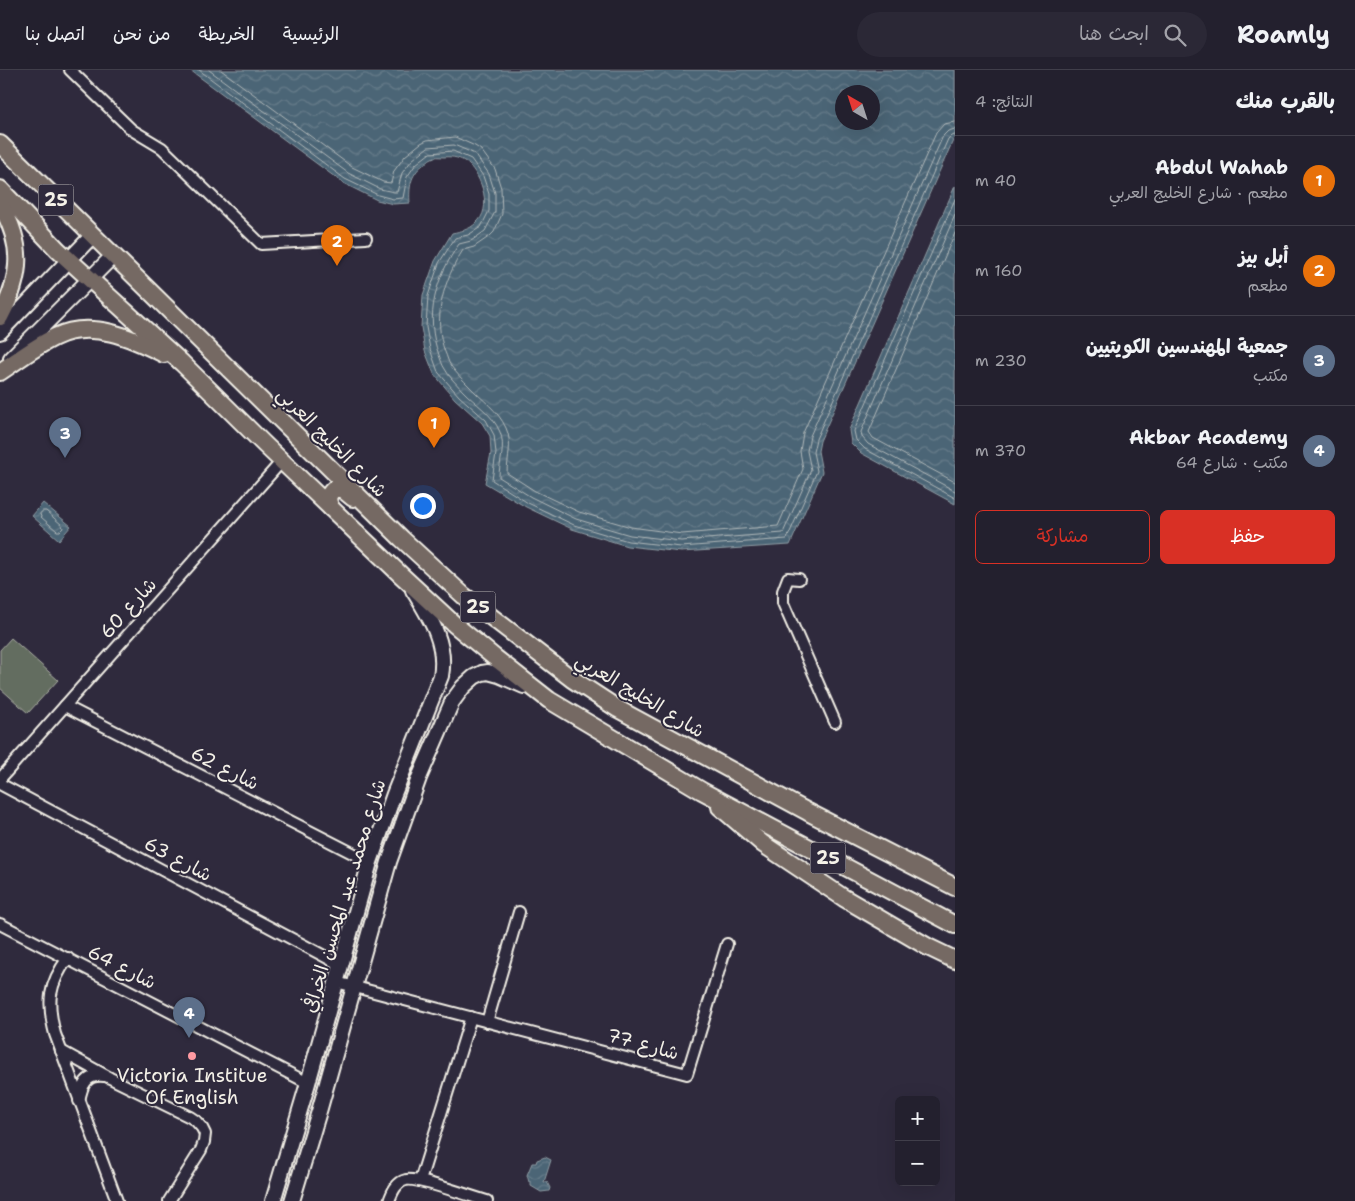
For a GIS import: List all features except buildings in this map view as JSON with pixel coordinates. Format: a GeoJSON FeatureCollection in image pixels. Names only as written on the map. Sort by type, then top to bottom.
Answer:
{"type":"FeatureCollection","features":[{"type":"Feature","properties":{"kind":"main road","name":"شارع الخليج العربي"},"geometry":{"type":"LineString","coordinates":[[0,144],[402,540],[464,596],[572,679],[618,709],[808,812],[955,887]]}},
{"type":"Feature","properties":{"kind":"main road","name":"25"},"geometry":{"type":"LineString","coordinates":[[0,189],[69,260],[182,363],[330,508],[460,630],[549,700],[702,791],[955,925]]}},
{"type":"Feature","properties":{"kind":"main road"},"geometry":{"type":"LineString","coordinates":[[0,204],[11,227],[18,260],[14,286],[0,317]]}},
{"type":"Feature","properties":{"kind":"main road"},"geometry":{"type":"LineString","coordinates":[[0,332],[92,236]]}},
{"type":"Feature","properties":{"kind":"main road"},"geometry":{"type":"LineString","coordinates":[[0,371],[113,256]]}},
{"type":"Feature","properties":{"kind":"main road"},"geometry":{"type":"LineString","coordinates":[[0,371],[56,336],[77,330],[124,336],[182,363]]}},
{"type":"Feature","properties":{"kind":"main road"},"geometry":{"type":"LineString","coordinates":[[330,508],[328,502],[329,495],[334,489],[342,489],[389,533],[395,538],[402,540]]}},
{"type":"Feature","properties":{"kind":"main road","name":"شارع محمد عبد المحسن الخرافي"},"geometry":{"type":"LineString","coordinates":[[273,1201],[370,862],[390,803],[441,676],[443,658],[437,635],[427,613],[408,581]]}},
{"type":"Feature","properties":{"kind":"main road","name":"شارع محمد عبد المحسن الخرافي"},"geometry":{"type":"LineString","coordinates":[[292,1201],[389,862],[419,778],[452,702],[469,681],[478,675],[488,672],[506,677],[549,700]]}},
{"type":"Feature","properties":{"kind":"main road"},"geometry":{"type":"LineString","coordinates":[[412,749],[420,746],[431,751]]}},
{"type":"Feature","properties":{"kind":"main road"},"geometry":{"type":"LineString","coordinates":[[702,791],[746,831],[844,898],[928,947],[955,960]]}},
{"type":"Feature","properties":{"kind":"street"},"geometry":{"type":"LineString","coordinates":[[70,70],[132,130],[162,148],[261,244],[366,238]]}},
{"type":"Feature","properties":{"kind":"street","name":"شارع 60"},"geometry":{"type":"LineString","coordinates":[[0,779],[282,461]]}},
{"type":"Feature","properties":{"kind":"street"},"geometry":{"type":"LineString","coordinates":[[799,579],[788,578],[783,591],[783,603],[835,722]]}},
{"type":"Feature","properties":{"kind":"street","name":"شارع 62"},"geometry":{"type":"LineString","coordinates":[[65,706],[370,862]]}},
{"type":"Feature","properties":{"kind":"street","name":"شارع 63"},"geometry":{"type":"LineString","coordinates":[[0,784],[341,965]]}},
{"type":"Feature","properties":{"kind":"street"},"geometry":{"type":"LineString","coordinates":[[487,1022],[518,912]]}},
{"type":"Feature","properties":{"kind":"street","name":"شارع 64"},"geometry":{"type":"LineString","coordinates":[[0,924],[308,1083]]}},
{"type":"Feature","properties":{"kind":"street","name":"شارع 77"},"geometry":{"type":"LineString","coordinates":[[336,982],[687,1074],[727,944]]}},
{"type":"Feature","properties":{"kind":"street"},"geometry":{"type":"LineString","coordinates":[[68,958],[54,982],[49,1002],[52,1026],[117,1201]]}},
{"type":"Feature","properties":{"kind":"street"},"geometry":{"type":"LineString","coordinates":[[420,1181],[471,1018]]}},
{"type":"Feature","properties":{"kind":"street"},"geometry":{"type":"LineString","coordinates":[[61,1051],[110,1078],[190,1117],[202,1128],[205,1138],[201,1150],[169,1201]]}},
{"type":"Feature","properties":{"kind":"street"},"geometry":{"type":"LineString","coordinates":[[79,1101],[84,1085],[90,1078],[97,1076],[110,1078]]}},
{"type":"Feature","properties":{"kind":"street"},"geometry":{"type":"LineString","coordinates":[[389,1201],[395,1188],[408,1179],[486,1201]]}},
{"type":"Feature","properties":{"kind":"green space"},"geometry":{"type":"Polygon","coordinates":[[[11,638],[58,680],[28,713],[0,688],[0,650],[11,638]]]}},
{"type":"Feature","properties":{"kind":"water"},"geometry":{"type":"Polygon","coordinates":[[[190,70],[955,70],[955,136],[820,441],[818,451],[822,472],[790,545],[681,552],[627,546],[572,529],[526,507],[485,483],[491,453],[490,436],[482,423],[455,399],[434,374],[425,351],[421,327],[423,295],[435,261],[452,233],[465,230],[473,225],[481,217],[484,210],[484,193],[478,177],[466,162],[460,159],[433,157],[413,177],[410,187],[410,203],[393,204],[377,200],[343,183],[190,70]]]}},
{"type":"Feature","properties":{"kind":"water"},"geometry":{"type":"Polygon","coordinates":[[[955,186],[955,504],[861,453],[851,443],[849,430],[955,186]]]}},
{"type":"Feature","properties":{"kind":"water"},"geometry":{"type":"Polygon","coordinates":[[[43,503],[71,526],[59,540],[32,516],[43,503]]]}},
{"type":"Feature","properties":{"kind":"water"},"geometry":{"type":"Polygon","coordinates":[[[545,1157],[551,1160],[544,1182],[547,1182],[550,1188],[549,1191],[541,1192],[531,1186],[527,1175],[532,1163],[536,1163],[537,1160],[545,1157]]]}},
{"type":"Feature","properties":{"kind":"place","name":"أبل بيز"},"geometry":{"type":"Point","coordinates":[337,266]}},
{"type":"Feature","properties":{"kind":"place","name":"Abdul Wahab"},"geometry":{"type":"Point","coordinates":[434,448]}},
{"type":"Feature","properties":{"kind":"place","name":"جمعية المهندسين الكويتيين"},"geometry":{"type":"Point","coordinates":[65,458]}},
{"type":"Feature","properties":{"kind":"place","name":"Akbar Academy"},"geometry":{"type":"Point","coordinates":[189,1038]}},
{"type":"Feature","properties":{"kind":"place","name":"Victoria Institue Of English"},"geometry":{"type":"Point","coordinates":[192,1056]}}]}
